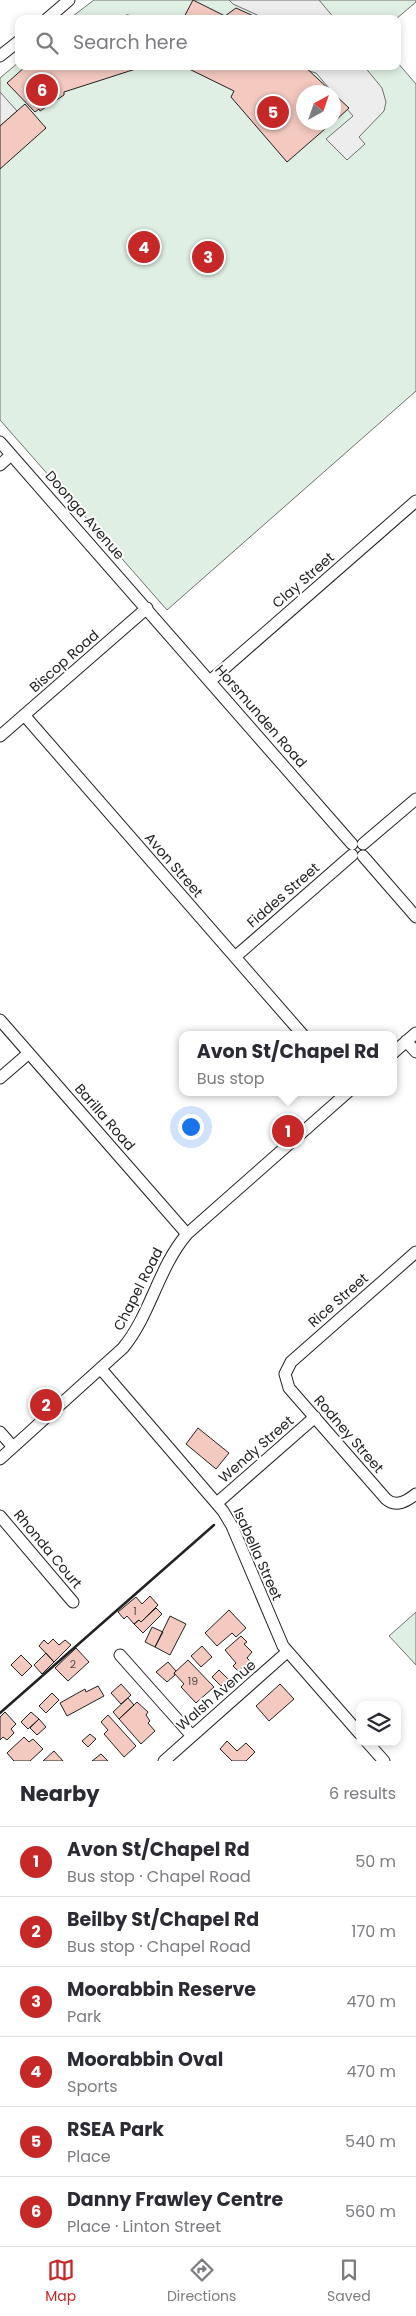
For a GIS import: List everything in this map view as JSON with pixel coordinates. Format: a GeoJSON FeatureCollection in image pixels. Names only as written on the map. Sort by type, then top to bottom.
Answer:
{"type":"FeatureCollection","features":[{"type":"Feature","properties":{"kind":"street"},"geometry":{"type":"LineString","coordinates":[[52,15],[69,0]]}},
{"type":"Feature","properties":{"kind":"street"},"geometry":{"type":"LineString","coordinates":[[1,52],[15,43]]}},
{"type":"Feature","properties":{"kind":"street","name":"Doonga Avenue"},"geometry":{"type":"LineString","coordinates":[[0,442],[147,608]]}},
{"type":"Feature","properties":{"kind":"street"},"geometry":{"type":"LineString","coordinates":[[0,465],[12,455]]}},
{"type":"Feature","properties":{"kind":"street","name":"Clay Street"},"geometry":{"type":"LineString","coordinates":[[210,681],[416,501]]}},
{"type":"Feature","properties":{"kind":"street","name":"Horsmunden Road"},"geometry":{"type":"LineString","coordinates":[[147,608],[416,917]]}},
{"type":"Feature","properties":{"kind":"street","name":"Biscop Road"},"geometry":{"type":"LineString","coordinates":[[0,736],[147,608]]}},
{"type":"Feature","properties":{"kind":"street","name":"Avon Street"},"geometry":{"type":"LineString","coordinates":[[24,716],[300,1031]]}},
{"type":"Feature","properties":{"kind":"street","name":"Fiddes Street"},"geometry":{"type":"LineString","coordinates":[[235,957],[416,799]]}},
{"type":"Feature","properties":{"kind":"street","name":"Barilla Road"},"geometry":{"type":"LineString","coordinates":[[0,1020],[187,1234]]}},
{"type":"Feature","properties":{"kind":"street"},"geometry":{"type":"LineString","coordinates":[[397,1049],[416,1033]]}},
{"type":"Feature","properties":{"kind":"street"},"geometry":{"type":"LineString","coordinates":[[406,1041],[416,1052]]}},
{"type":"Feature","properties":{"kind":"street"},"geometry":{"type":"LineString","coordinates":[[0,1078],[29,1053]]}},
{"type":"Feature","properties":{"kind":"street","name":"Chapel Road"},"geometry":{"type":"LineString","coordinates":[[0,1459],[101,1369],[130,1340],[169,1259],[187,1234],[343,1096]]}},
{"type":"Feature","properties":{"kind":"street","name":"Rice Street"},"geometry":{"type":"LineString","coordinates":[[284,1374],[291,1362],[416,1252]]}},
{"type":"Feature","properties":{"kind":"street","name":"Isabella Street"},"geometry":{"type":"LineString","coordinates":[[101,1369],[217,1503],[232,1526],[276,1634],[287,1652],[356,1730]]}},
{"type":"Feature","properties":{"kind":"street","name":"Rodney Street"},"geometry":{"type":"LineString","coordinates":[[284,1374],[289,1388],[386,1499],[400,1504],[416,1494]]}},
{"type":"Feature","properties":{"kind":"street","name":"Wendy Street"},"geometry":{"type":"LineString","coordinates":[[217,1503],[315,1417]]}},
{"type":"Feature","properties":{"kind":"street"},"geometry":{"type":"LineString","coordinates":[[0,1432],[13,1447]]}},
{"type":"Feature","properties":{"kind":"street","name":"Rhonda Court"},"geometry":{"type":"LineString","coordinates":[[0,1516],[73,1602]]}},
{"type":"Feature","properties":{"kind":"street","name":"Walsh Avenue"},"geometry":{"type":"LineString","coordinates":[[164,1761],[287,1652]]}},
{"type":"Feature","properties":{"kind":"street"},"geometry":{"type":"LineString","coordinates":[[120,1656],[192,1736]]}},
{"type":"Feature","properties":{"kind":"street"},"geometry":{"type":"LineString","coordinates":[[371,1746],[384,1761]]}},
{"type":"Feature","properties":{"kind":"green space"},"geometry":{"type":"Polygon","coordinates":[[[94,0],[416,0],[401,15],[74,15],[94,0]]]}},
{"type":"Feature","properties":{"kind":"green space"},"geometry":{"type":"Polygon","coordinates":[[[15,65],[15,70],[401,70],[401,67],[416,84],[416,391],[167,610],[0,420],[0,78],[15,65]]]}},
{"type":"Feature","properties":{"kind":"green space"},"geometry":{"type":"Polygon","coordinates":[[[416,1612],[416,1665],[389,1636],[416,1612]]]}},
{"type":"Feature","properties":{"kind":"shaded area"},"geometry":{"type":"Polygon","coordinates":[[[229,0],[319,0],[332,15],[257,15],[233,4],[229,0]]]}},
{"type":"Feature","properties":{"kind":"shaded area"},"geometry":{"type":"Polygon","coordinates":[[[308,70],[367,70],[382,88],[386,102],[384,111],[359,137],[365,144],[347,160],[326,139],[337,130],[341,130],[341,126],[353,116],[341,102],[341,85],[326,85],[316,73],[308,70]]]}},
{"type":"Feature","properties":{"kind":"shaded area"},"geometry":{"type":"Polygon","coordinates":[[[0,92],[17,111],[0,126],[0,92]]]}},
{"type":"Feature","properties":{"kind":"building"},"geometry":{"type":"Polygon","coordinates":[[[193,0],[223,15],[185,15],[193,0]]]}},
{"type":"Feature","properties":{"kind":"building"},"geometry":{"type":"Polygon","coordinates":[[[236,8],[251,15],[226,15],[236,8]]]}},
{"type":"Feature","properties":{"kind":"building"},"geometry":{"type":"Polygon","coordinates":[[[22,70],[133,70],[64,92],[64,95],[40,111],[39,109],[35,112],[7,83],[22,70]]]}},
{"type":"Feature","properties":{"kind":"building"},"geometry":{"type":"Polygon","coordinates":[[[191,70],[308,70],[324,85],[296,85],[296,130],[324,130],[287,162],[231,97],[234,91],[191,70]]]}},
{"type":"Feature","properties":{"kind":"building"},"geometry":{"type":"Polygon","coordinates":[[[341,101],[349,108],[341,115],[341,101]]]}},
{"type":"Feature","properties":{"kind":"building"},"geometry":{"type":"Polygon","coordinates":[[[25,104],[46,128],[0,169],[0,126],[25,104]]]}},
{"type":"Feature","properties":{"kind":"building"},"geometry":{"type":"Polygon","coordinates":[[[198,1428],[229,1453],[216,1469],[186,1444],[198,1428]]]}},
{"type":"Feature","properties":{"kind":"building"},"geometry":{"type":"Polygon","coordinates":[[[150,1596],[158,1605],[141,1622],[139,1620],[134,1624],[127,1616],[124,1619],[118,1612],[136,1597],[142,1604],[150,1596]]]}},
{"type":"Feature","properties":{"kind":"building"},"geometry":{"type":"Polygon","coordinates":[[[156,1608],[162,1614],[143,1633],[134,1624],[139,1620],[141,1622],[156,1608]]]}},
{"type":"Feature","properties":{"kind":"building"},"geometry":{"type":"Polygon","coordinates":[[[229,1610],[246,1628],[236,1637],[232,1633],[217,1646],[205,1633],[229,1610]]]}},
{"type":"Feature","properties":{"kind":"building"},"geometry":{"type":"Polygon","coordinates":[[[170,1616],[186,1624],[170,1655],[155,1647],[170,1616]]]}},
{"type":"Feature","properties":{"kind":"building"},"geometry":{"type":"Polygon","coordinates":[[[152,1627],[163,1632],[155,1647],[145,1642],[152,1627]]]}},
{"type":"Feature","properties":{"kind":"building"},"geometry":{"type":"Polygon","coordinates":[[[241,1636],[247,1642],[244,1644],[252,1652],[247,1658],[250,1661],[238,1671],[233,1666],[236,1663],[225,1650],[241,1636]]]}},
{"type":"Feature","properties":{"kind":"building"},"geometry":{"type":"Polygon","coordinates":[[[53,1639],[59,1645],[65,1640],[71,1645],[54,1662],[39,1646],[44,1640],[48,1644],[53,1639]]]}},
{"type":"Feature","properties":{"kind":"building"},"geometry":{"type":"Polygon","coordinates":[[[202,1646],[212,1657],[201,1667],[191,1656],[202,1646]]]}},
{"type":"Feature","properties":{"kind":"building"},"geometry":{"type":"Polygon","coordinates":[[[76,1648],[89,1662],[68,1681],[55,1668],[76,1648]]]}},
{"type":"Feature","properties":{"kind":"building"},"geometry":{"type":"Polygon","coordinates":[[[46,1653],[54,1662],[42,1674],[34,1665],[46,1653]]]}},
{"type":"Feature","properties":{"kind":"building"},"geometry":{"type":"Polygon","coordinates":[[[21,1655],[32,1666],[22,1676],[11,1665],[21,1655]]]}},
{"type":"Feature","properties":{"kind":"building"},"geometry":{"type":"Polygon","coordinates":[[[188,1660],[214,1687],[196,1703],[181,1687],[184,1684],[174,1673],[188,1660]]]}},
{"type":"Feature","properties":{"kind":"building"},"geometry":{"type":"Polygon","coordinates":[[[168,1662],[176,1671],[175,1675],[167,1682],[156,1672],[168,1662]]]}},
{"type":"Feature","properties":{"kind":"building"},"geometry":{"type":"Polygon","coordinates":[[[219,1670],[228,1679],[221,1686],[212,1677],[219,1670]]]}},
{"type":"Feature","properties":{"kind":"building"},"geometry":{"type":"Polygon","coordinates":[[[121,1684],[131,1695],[121,1704],[111,1693],[121,1684]]]}},
{"type":"Feature","properties":{"kind":"building"},"geometry":{"type":"Polygon","coordinates":[[[280,1684],[294,1699],[269,1721],[256,1706],[280,1684]]]}},
{"type":"Feature","properties":{"kind":"building"},"geometry":{"type":"Polygon","coordinates":[[[98,1686],[104,1696],[67,1716],[60,1703],[85,1689],[86,1692],[98,1686]]]}},
{"type":"Feature","properties":{"kind":"building"},"geometry":{"type":"Polygon","coordinates":[[[52,1693],[59,1700],[46,1713],[39,1706],[52,1693]]]}},
{"type":"Feature","properties":{"kind":"building"},"geometry":{"type":"Polygon","coordinates":[[[128,1698],[134,1705],[119,1719],[113,1712],[128,1698]]]}},
{"type":"Feature","properties":{"kind":"building"},"geometry":{"type":"Polygon","coordinates":[[[137,1702],[148,1712],[146,1715],[150,1721],[148,1723],[155,1731],[141,1744],[119,1719],[137,1702]]]}},
{"type":"Feature","properties":{"kind":"building"},"geometry":{"type":"Polygon","coordinates":[[[5,1712],[16,1724],[11,1729],[14,1733],[7,1740],[3,1737],[0,1740],[0,1717],[5,1712]]]}},
{"type":"Feature","properties":{"kind":"building"},"geometry":{"type":"Polygon","coordinates":[[[31,1712],[39,1719],[28,1729],[21,1722],[31,1712]]]}},
{"type":"Feature","properties":{"kind":"building"},"geometry":{"type":"Polygon","coordinates":[[[108,1715],[136,1746],[124,1757],[104,1734],[108,1730],[101,1722],[108,1715]]]}},
{"type":"Feature","properties":{"kind":"building"},"geometry":{"type":"Polygon","coordinates":[[[39,1719],[46,1727],[37,1735],[30,1728],[39,1719]]]}},
{"type":"Feature","properties":{"kind":"building"},"geometry":{"type":"Polygon","coordinates":[[[90,1734],[96,1739],[88,1747],[82,1741],[90,1734]]]}},
{"type":"Feature","properties":{"kind":"building"},"geometry":{"type":"Polygon","coordinates":[[[24,1737],[29,1742],[33,1739],[43,1749],[30,1761],[14,1761],[7,1753],[24,1737]]]}},
{"type":"Feature","properties":{"kind":"building"},"geometry":{"type":"Polygon","coordinates":[[[227,1741],[237,1751],[246,1743],[255,1752],[246,1761],[232,1761],[220,1749],[227,1741]]]}},
{"type":"Feature","properties":{"kind":"building"},"geometry":{"type":"Polygon","coordinates":[[[54,1751],[63,1761],[43,1761],[54,1751]]]}},
{"type":"Feature","properties":{"kind":"building"},"geometry":{"type":"Polygon","coordinates":[[[101,1754],[108,1761],[92,1761],[101,1754]]]}},
{"type":"Feature","properties":{"kind":"wall"},"geometry":{"type":"LineString","coordinates":[[0,1713],[214,1525]]}},
{"type":"Feature","properties":{"kind":"place","name":"Danny Frawley Centre"},"geometry":{"type":"Point","coordinates":[42,90]}},
{"type":"Feature","properties":{"kind":"place","name":"RSEA Park"},"geometry":{"type":"Point","coordinates":[273,112]}},
{"type":"Feature","properties":{"kind":"place","name":"Moorabbin Oval"},"geometry":{"type":"Point","coordinates":[144,247]}},
{"type":"Feature","properties":{"kind":"place","name":"Moorabbin Reserve"},"geometry":{"type":"Point","coordinates":[208,257]}},
{"type":"Feature","properties":{"kind":"place","name":"Avon St/Chapel Rd"},"geometry":{"type":"Point","coordinates":[288,1131]}},
{"type":"Feature","properties":{"kind":"place","name":"Beilby St/Chapel Rd"},"geometry":{"type":"Point","coordinates":[46,1405]}}]}
